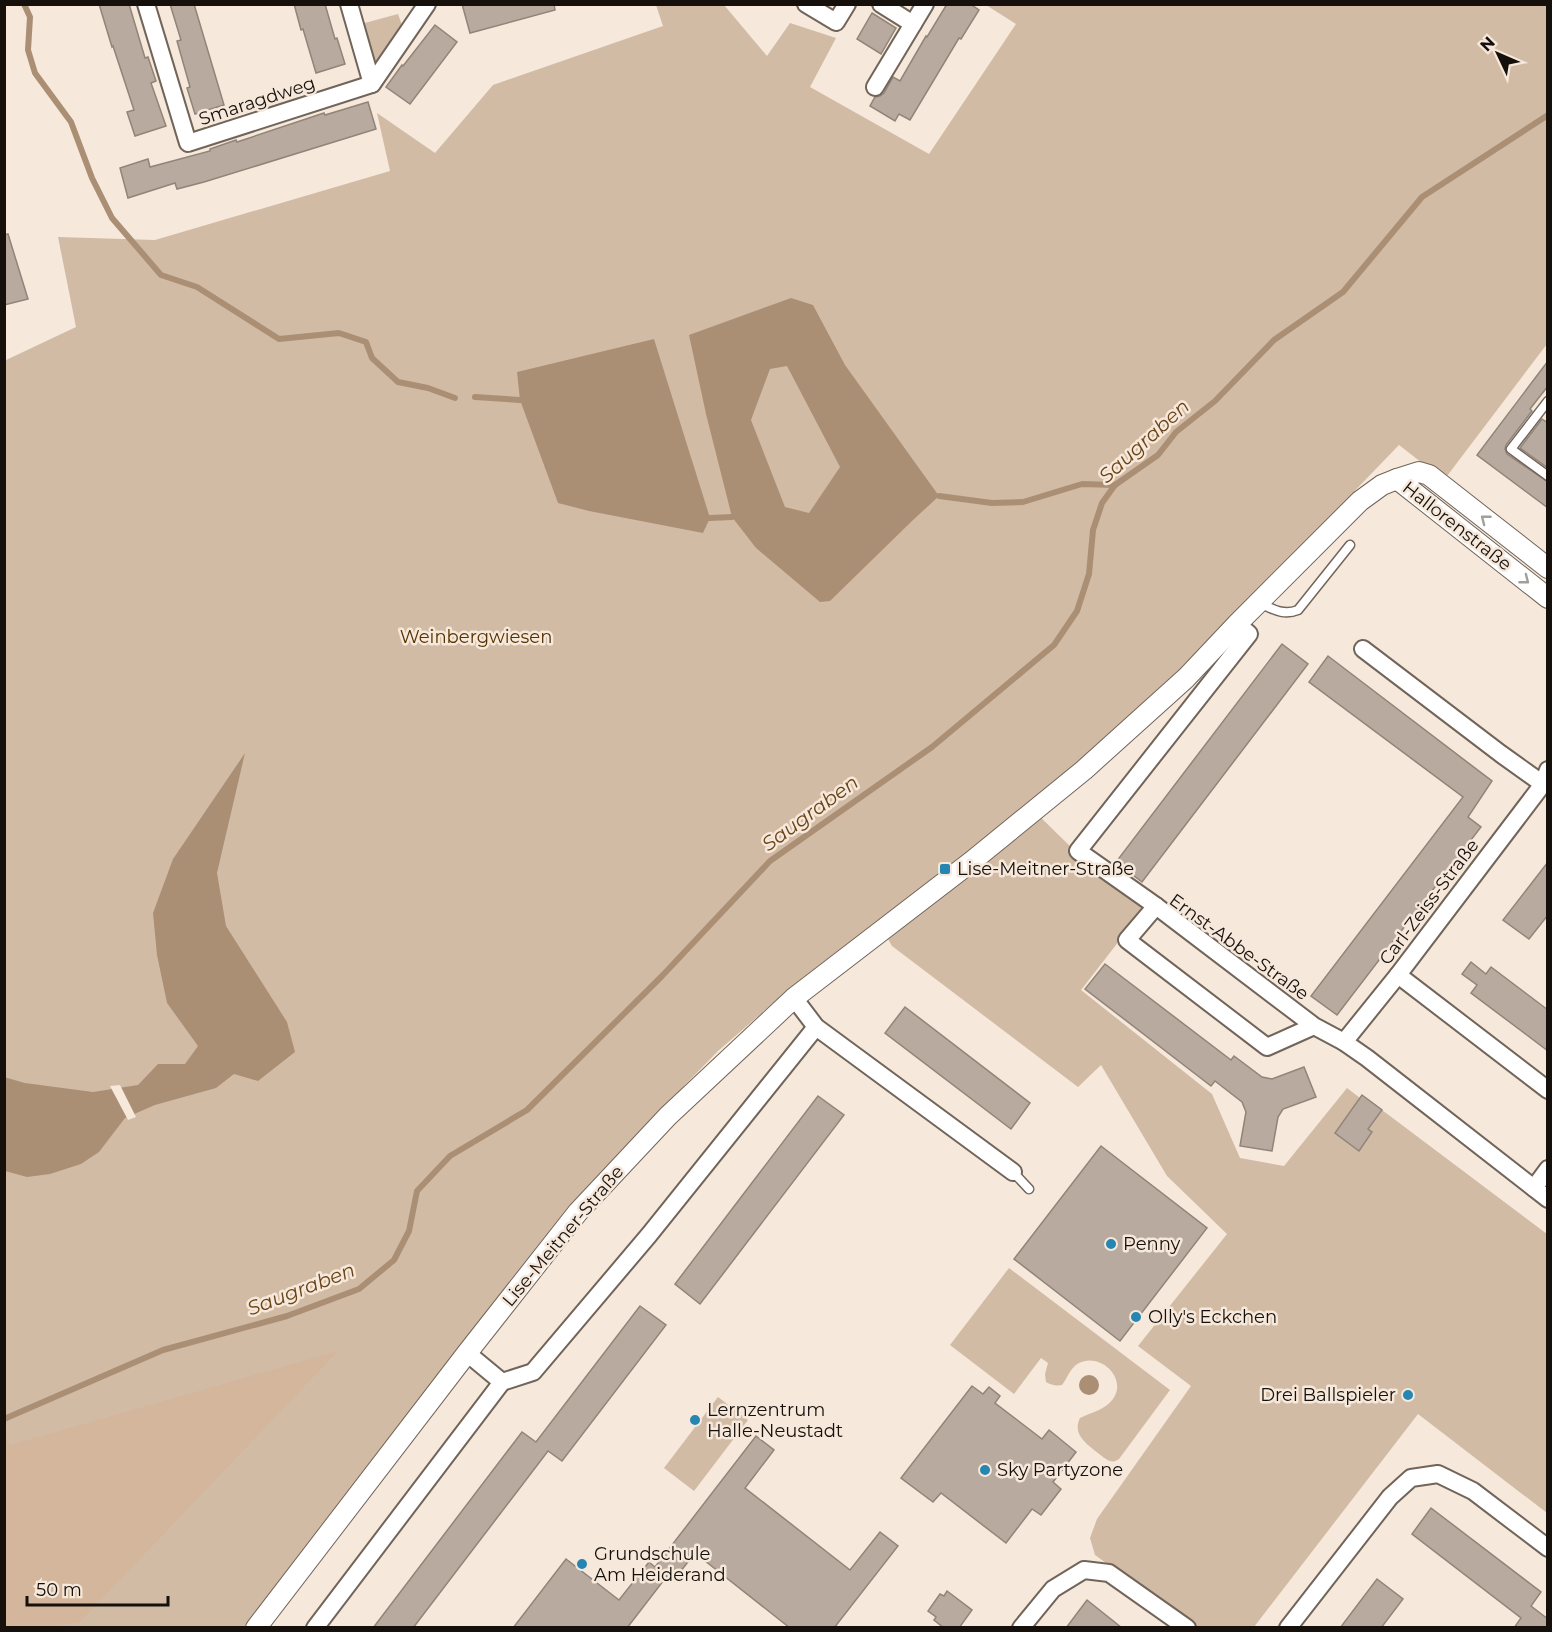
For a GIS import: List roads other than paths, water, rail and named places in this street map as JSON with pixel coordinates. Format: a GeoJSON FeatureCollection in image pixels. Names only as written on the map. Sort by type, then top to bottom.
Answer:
{"type":"FeatureCollection","features":[{"type":"Feature","properties":{"kind":"street","name":"Smaragdweg"},"geometry":{"type":"LineString","coordinates":[[146,4],[188,143],[372,84]]}},
{"type":"Feature","properties":{"kind":"street"},"geometry":{"type":"LineString","coordinates":[[349,4],[372,84]]}},
{"type":"Feature","properties":{"kind":"street"},"geometry":{"type":"LineString","coordinates":[[372,84],[427,4]]}},
{"type":"Feature","properties":{"kind":"street"},"geometry":{"type":"LineString","coordinates":[[806,4],[836,22],[847,4]]}},
{"type":"Feature","properties":{"kind":"street"},"geometry":{"type":"LineString","coordinates":[[881,4],[913,24]]}},
{"type":"Feature","properties":{"kind":"street"},"geometry":{"type":"LineString","coordinates":[[875,87],[925,4]]}},
{"type":"Feature","properties":{"kind":"street","name":"Hallorenstraße"},"geometry":{"type":"LineString","coordinates":[[1397,479],[1419,472],[1429,475],[1548,568]]}},
{"type":"Feature","properties":{"kind":"street","name":"Hallorenstraße"},"geometry":{"type":"LineString","coordinates":[[1397,479],[1548,598]]}},
{"type":"Feature","properties":{"kind":"street","name":"Lise-Meitner-Straße"},"geometry":{"type":"LineString","coordinates":[[256,1628],[578,1212],[668,1116],[794,998],[971,862],[1084,770],[1186,678],[1360,501],[1382,485],[1397,479]]}},
{"type":"Feature","properties":{"kind":"street"},"geometry":{"type":"LineString","coordinates":[[1156,906],[1078,851],[1249,634],[1237,624]]}},
{"type":"Feature","properties":{"kind":"street","name":"Carl-Zeiss-Straße"},"geometry":{"type":"LineString","coordinates":[[1344,1042],[1398,975],[1546,779],[1501,754],[1364,649]]}},
{"type":"Feature","properties":{"kind":"street","name":"Ernst-Abbe-Straße"},"geometry":{"type":"LineString","coordinates":[[1314,1026],[1267,1047],[1127,940],[1156,906],[1314,1026],[1344,1042],[1367,1058],[1548,1198]]}},
{"type":"Feature","properties":{"kind":"street"},"geometry":{"type":"LineString","coordinates":[[1398,975],[1548,1090]]}},
{"type":"Feature","properties":{"kind":"street"},"geometry":{"type":"LineString","coordinates":[[794,998],[816,1027],[1013,1172]]}},
{"type":"Feature","properties":{"kind":"street"},"geometry":{"type":"LineString","coordinates":[[315,1628],[502,1382],[533,1372],[649,1235],[816,1027]]}},
{"type":"Feature","properties":{"kind":"street"},"geometry":{"type":"LineString","coordinates":[[1534,1188],[1548,1169]]}},
{"type":"Feature","properties":{"kind":"street"},"geometry":{"type":"LineString","coordinates":[[467,1353],[502,1382]]}},
{"type":"Feature","properties":{"kind":"street"},"geometry":{"type":"LineString","coordinates":[[1288,1628],[1390,1497],[1411,1478],[1438,1474],[1473,1491],[1548,1548]]}},
{"type":"Feature","properties":{"kind":"street"},"geometry":{"type":"LineString","coordinates":[[1021,1628],[1053,1589],[1084,1570],[1109,1573],[1187,1628]]}},
{"type":"Feature","properties":{"kind":"lane"},"geometry":{"type":"LineString","coordinates":[[1546,407],[1511,449],[1548,476]]}},
{"type":"Feature","properties":{"kind":"lane"},"geometry":{"type":"LineString","coordinates":[[1258,603],[1290,614],[1298,610],[1350,545]]}},
{"type":"Feature","properties":{"kind":"lane"},"geometry":{"type":"LineString","coordinates":[[1013,1172],[1029,1189]]}},
{"type":"Feature","properties":{"kind":"waterway"},"geometry":{"type":"LineString","coordinates":[[24,4],[30,17],[28,50],[35,73],[71,122],[92,178],[112,218],[161,275],[197,287],[279,339],[339,333],[366,342],[372,358],[398,382],[428,388],[455,398]]}},
{"type":"Feature","properties":{"kind":"waterway","name":"Saugraben"},"geometry":{"type":"LineString","coordinates":[[4,1419],[163,1350],[287,1316],[359,1289],[394,1260],[409,1231],[417,1191],[450,1156],[527,1110],[662,976],[770,861],[932,747],[1054,645],[1077,611],[1089,574],[1093,530],[1102,503],[1115,485],[1158,455],[1176,432],[1215,401],[1274,340],[1343,292],[1422,197],[1548,115]]}},
{"type":"Feature","properties":{"kind":"waterway"},"geometry":{"type":"LineString","coordinates":[[475,397],[520,400]]}},
{"type":"Feature","properties":{"kind":"waterway"},"geometry":{"type":"LineString","coordinates":[[939,496],[992,503],[1023,502],[1082,484],[1115,485]]}},
{"type":"Feature","properties":{"kind":"waterway"},"geometry":{"type":"LineString","coordinates":[[710,518],[732,517]]}},
{"type":"Feature","properties":{"kind":"place","name":"Lise-Meitner-Straße"},"geometry":{"type":"Point","coordinates":[945,869]}},
{"type":"Feature","properties":{"kind":"place","name":"Penny"},"geometry":{"type":"Point","coordinates":[1111,1244]}},
{"type":"Feature","properties":{"kind":"place","name":"Olly's Eckchen"},"geometry":{"type":"Point","coordinates":[1136,1317]}},
{"type":"Feature","properties":{"kind":"place","name":"Drei Ballspieler"},"geometry":{"type":"Point","coordinates":[1408,1395]}},
{"type":"Feature","properties":{"kind":"place","name":"Lernzentrum Halle-Neustadt"},"geometry":{"type":"Point","coordinates":[695,1420]}},
{"type":"Feature","properties":{"kind":"place","name":"Sky Partyzone"},"geometry":{"type":"Point","coordinates":[985,1470]}},
{"type":"Feature","properties":{"kind":"place","name":"Grundschule Am Heiderand"},"geometry":{"type":"Point","coordinates":[582,1564]}},
{"type":"Feature","properties":{"kind":"park label","name":"Weinbergwiesen"},"geometry":{"type":"Point","coordinates":[476,637]}}]}
